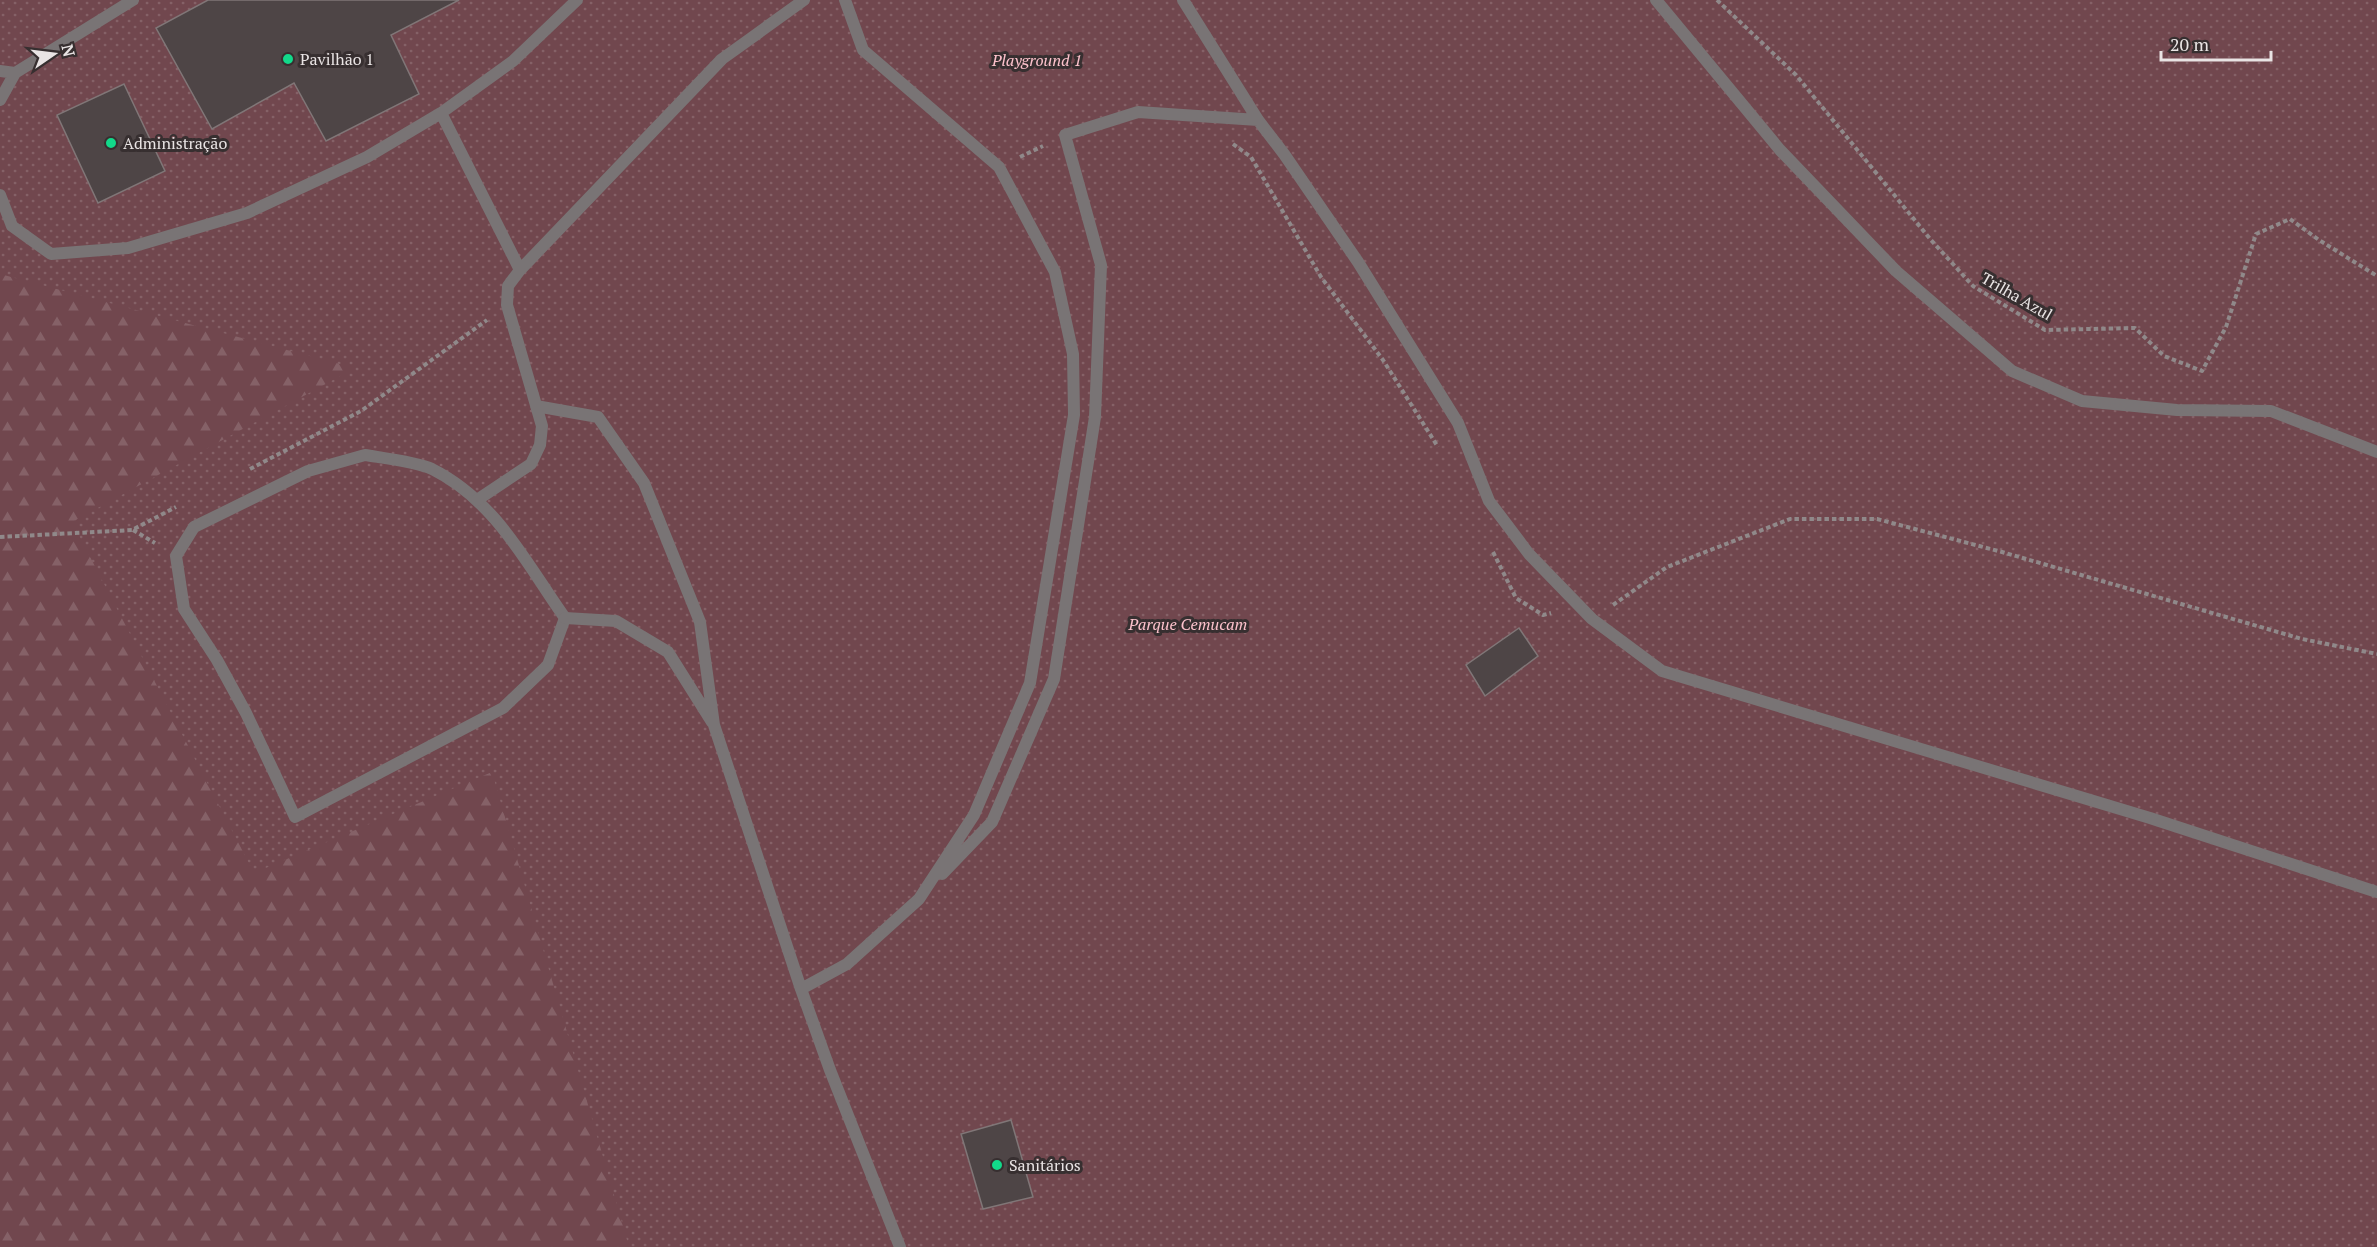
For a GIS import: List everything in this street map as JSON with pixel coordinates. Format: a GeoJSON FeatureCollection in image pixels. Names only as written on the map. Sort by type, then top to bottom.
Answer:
{"type":"FeatureCollection","features":[{"type":"Feature","properties":{"kind":"street"},"geometry":{"type":"LineString","coordinates":[[0,100],[15,73],[133,0]]}},
{"type":"Feature","properties":{"kind":"street"},"geometry":{"type":"LineString","coordinates":[[0,195],[12,226],[51,254],[128,248],[247,213],[367,157],[441,113],[513,61],[577,0]]}},
{"type":"Feature","properties":{"kind":"street"},"geometry":{"type":"LineString","coordinates":[[477,500],[531,464],[540,445],[542,426],[507,305],[508,286],[520,270],[722,59],[804,0]]}},
{"type":"Feature","properties":{"kind":"street"},"geometry":{"type":"LineString","coordinates":[[845,0],[863,50],[999,167],[1055,272],[1073,354],[1074,415],[1030,683],[975,815],[919,899]]}},
{"type":"Feature","properties":{"kind":"street"},"geometry":{"type":"LineString","coordinates":[[1184,0],[1258,120],[1358,262],[1458,423],[1489,501],[1529,555],[1592,619],[1636,653],[1662,671],[2139,815],[2377,892]]}},
{"type":"Feature","properties":{"kind":"street"},"geometry":{"type":"LineString","coordinates":[[1656,0],[1780,150],[1871,245],[1896,271],[2012,371],[2082,401],[2176,410],[2271,411],[2377,452]]}},
{"type":"Feature","properties":{"kind":"street"},"geometry":{"type":"LineString","coordinates":[[0,71],[15,73]]}},
{"type":"Feature","properties":{"kind":"street"},"geometry":{"type":"LineString","coordinates":[[801,989],[847,964],[919,899],[992,822],[1054,679],[1095,417],[1101,265],[1065,135],[1138,112],[1258,120]]}},
{"type":"Feature","properties":{"kind":"street"},"geometry":{"type":"LineString","coordinates":[[441,113],[520,270]]}},
{"type":"Feature","properties":{"kind":"street"},"geometry":{"type":"LineString","coordinates":[[536,406],[598,417],[644,483],[700,622],[714,725],[801,989],[830,1070],[900,1247]]}},
{"type":"Feature","properties":{"kind":"street"},"geometry":{"type":"LineString","coordinates":[[365,454],[431,469],[477,500],[508,533],[565,618],[548,665],[503,708],[295,817],[218,660],[184,609],[176,556],[194,527],[308,471],[365,454]]}},
{"type":"Feature","properties":{"kind":"street"},"geometry":{"type":"LineString","coordinates":[[565,618],[615,621],[668,652],[714,725]]}},
{"type":"Feature","properties":{"kind":"path","name":"Trilha Azul"},"geometry":{"type":"LineString","coordinates":[[1717,0],[1796,75],[1931,240],[1973,286],[2045,330],[2135,328],[2164,356],[2202,371],[2226,327],[2256,234],[2290,219],[2377,276]]}},
{"type":"Feature","properties":{"kind":"path"},"geometry":{"type":"LineString","coordinates":[[999,167],[1065,135]]}},
{"type":"Feature","properties":{"kind":"path"},"geometry":{"type":"LineString","coordinates":[[1233,143],[1251,157],[1321,277],[1383,360],[1442,454]]}},
{"type":"Feature","properties":{"kind":"path"},"geometry":{"type":"LineString","coordinates":[[247,470],[361,411],[507,305]]}},
{"type":"Feature","properties":{"kind":"path"},"geometry":{"type":"LineString","coordinates":[[0,537],[132,530],[184,503]]}},
{"type":"Feature","properties":{"kind":"path"},"geometry":{"type":"LineString","coordinates":[[1592,619],[1667,567],[1790,519],[1877,519],[2002,552],[2302,639],[2377,654]]}},
{"type":"Feature","properties":{"kind":"path"},"geometry":{"type":"LineString","coordinates":[[1490,545],[1516,598],[1543,615],[1581,607]]}},
{"type":"Feature","properties":{"kind":"green space","name":"Parque Cemucam"},"geometry":{"type":"Polygon","coordinates":[[[0,0],[2377,0],[2377,1247],[0,1247],[0,0]]]}},
{"type":"Feature","properties":{"kind":"green space"},"geometry":{"type":"Polygon","coordinates":[[[0,274],[355,368],[72,522],[254,873],[492,772],[629,1247],[0,1247],[0,274]]]}},
{"type":"Feature","properties":{"kind":"building","name":"Pavilhão 1"},"geometry":{"type":"Polygon","coordinates":[[[208,0],[459,0],[391,35],[419,94],[326,141],[294,83],[212,129],[156,28],[208,0]]]}},
{"type":"Feature","properties":{"kind":"building","name":"Administração"},"geometry":{"type":"Polygon","coordinates":[[[124,84],[165,171],[98,203],[57,115],[124,84]]]}},
{"type":"Feature","properties":{"kind":"building"},"geometry":{"type":"Polygon","coordinates":[[[1519,628],[1538,656],[1485,696],[1466,665],[1519,628]]]}},
{"type":"Feature","properties":{"kind":"building","name":"Sanitários"},"geometry":{"type":"Polygon","coordinates":[[[1011,1120],[1033,1197],[983,1209],[961,1134],[1011,1120]]]}},
{"type":"Feature","properties":{"kind":"place","name":"Pavilhão 1"},"geometry":{"type":"Point","coordinates":[288,59]}},
{"type":"Feature","properties":{"kind":"place","name":"Administração"},"geometry":{"type":"Point","coordinates":[111,143]}},
{"type":"Feature","properties":{"kind":"place","name":"Sanitários"},"geometry":{"type":"Point","coordinates":[997,1165]}},
{"type":"Feature","properties":{"kind":"park label","name":"Playground 1"},"geometry":{"type":"Point","coordinates":[1037,60]}}]}
